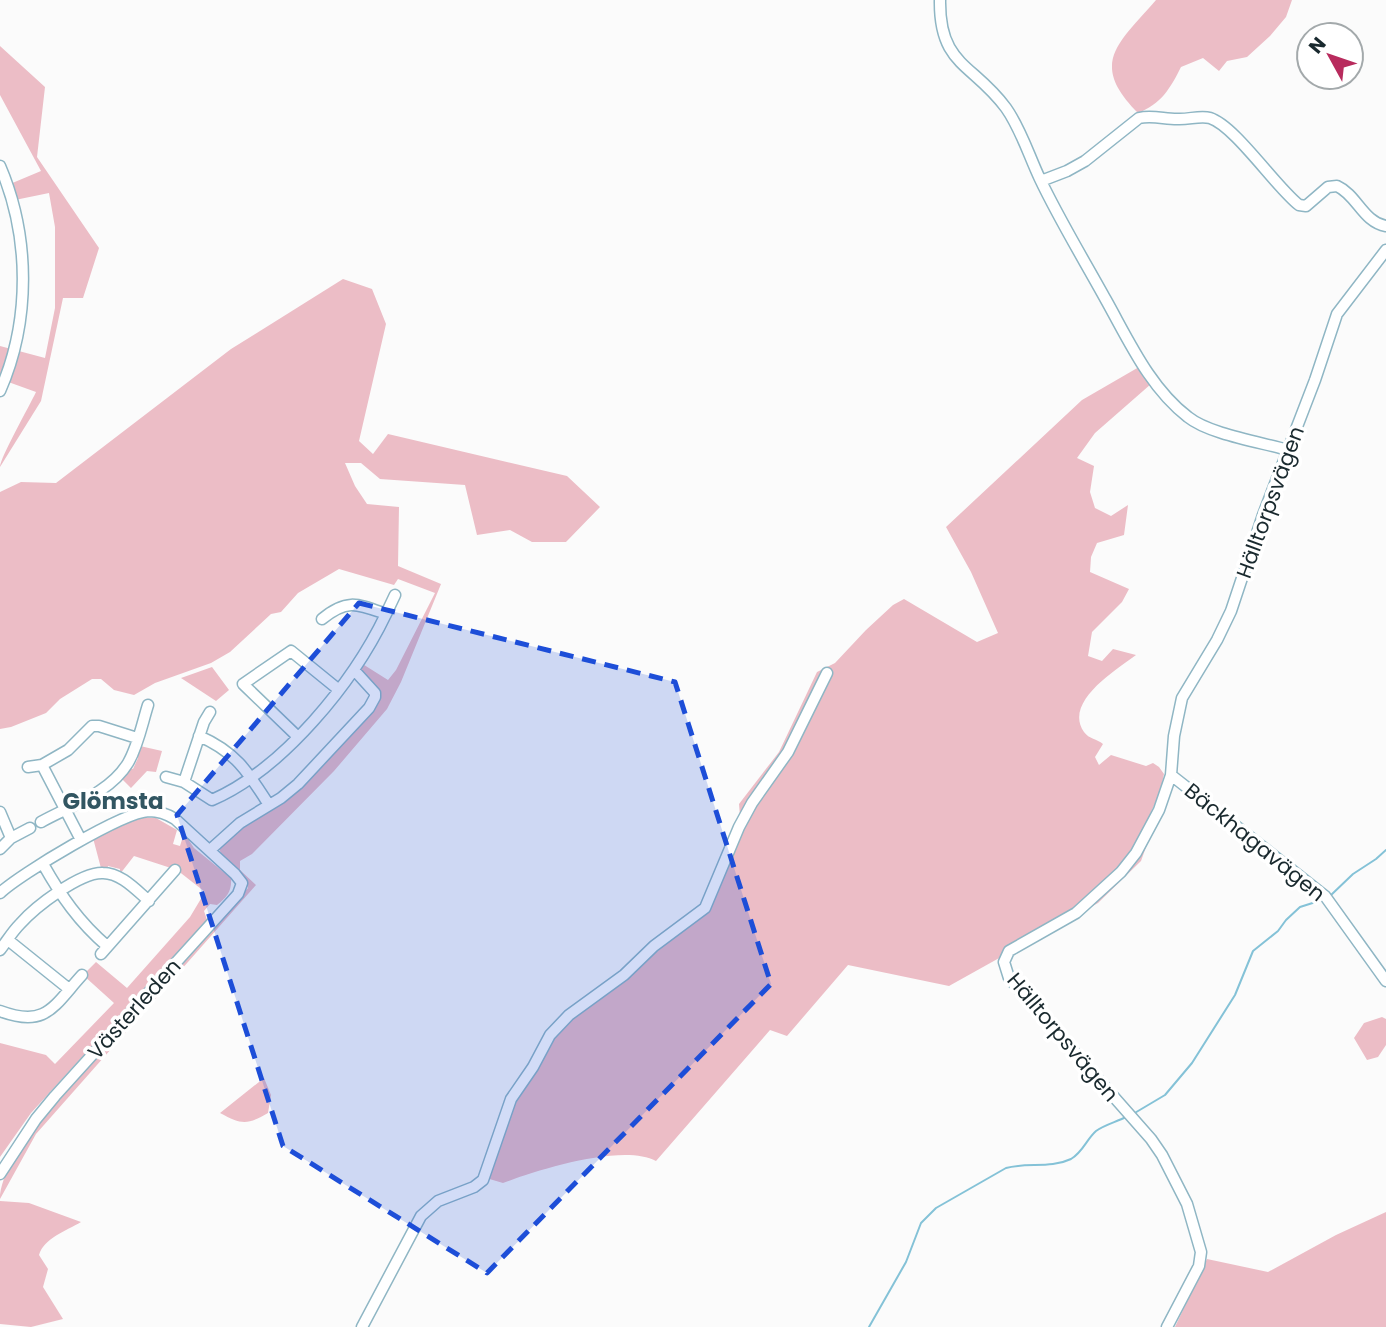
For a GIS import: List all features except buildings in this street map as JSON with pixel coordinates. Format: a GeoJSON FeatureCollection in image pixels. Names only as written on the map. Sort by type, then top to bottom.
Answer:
{"type":"FeatureCollection","features":[{"type":"Feature","properties":{"kind":"street"},"geometry":{"type":"LineString","coordinates":[[940,0],[941,27],[949,49],[1005,107],[1041,181],[1143,365],[1168,397],[1196,423],[1288,450]]}},
{"type":"Feature","properties":{"kind":"street"},"geometry":{"type":"LineString","coordinates":[[1041,181],[1085,161],[1139,118],[1149,116],[1181,120],[1202,116],[1215,120],[1229,131],[1299,205],[1306,206],[1328,187],[1337,186],[1346,191],[1372,221],[1386,226]]}},
{"type":"Feature","properties":{"kind":"street"},"geometry":{"type":"LineString","coordinates":[[0,166],[18,225],[23,279],[19,328],[0,391]]}},
{"type":"Feature","properties":{"kind":"street","name":"Hälltorpsvägen"},"geometry":{"type":"LineString","coordinates":[[1167,1327],[1199,1266],[1201,1257],[1180,1186],[1151,1139],[1009,978],[1004,961],[1009,951],[1076,913],[1125,868],[1136,853],[1158,810],[1171,775],[1174,736],[1182,698],[1231,611],[1315,380],[1334,320],[1386,250]]}},
{"type":"Feature","properties":{"kind":"street"},"geometry":{"type":"LineString","coordinates":[[166,777],[184,782],[212,800],[273,761],[355,671],[395,595]]}},
{"type":"Feature","properties":{"kind":"street"},"geometry":{"type":"LineString","coordinates":[[322,619],[337,607],[348,604],[358,604],[386,614]]}},
{"type":"Feature","properties":{"kind":"street"},"geometry":{"type":"LineString","coordinates":[[298,736],[239,686],[291,651],[339,690]]}},
{"type":"Feature","properties":{"kind":"street"},"geometry":{"type":"LineString","coordinates":[[2,886],[132,814],[158,812],[175,819],[210,850],[240,823],[306,777],[373,702],[373,690],[355,671]]}},
{"type":"Feature","properties":{"kind":"street"},"geometry":{"type":"LineString","coordinates":[[362,1327],[424,1212],[438,1201],[474,1188],[483,1180],[511,1098],[550,1035],[569,1015],[624,975],[654,946],[705,908],[739,827],[752,803],[788,752],[827,673]]}},
{"type":"Feature","properties":{"kind":"street"},"geometry":{"type":"LineString","coordinates":[[41,822],[100,790],[117,777],[127,763],[148,705]]}},
{"type":"Feature","properties":{"kind":"street"},"geometry":{"type":"LineString","coordinates":[[184,782],[210,712]]}},
{"type":"Feature","properties":{"kind":"street"},"geometry":{"type":"LineString","coordinates":[[28,767],[42,765],[68,750],[92,726],[137,738]]}},
{"type":"Feature","properties":{"kind":"street"},"geometry":{"type":"LineString","coordinates":[[199,736],[229,752],[251,776],[269,805]]}},
{"type":"Feature","properties":{"kind":"street"},"geometry":{"type":"LineString","coordinates":[[42,765],[81,840]]}},
{"type":"Feature","properties":{"kind":"street","name":"Bäckhagavägen"},"geometry":{"type":"LineString","coordinates":[[1171,775],[1325,896],[1386,981]]}},
{"type":"Feature","properties":{"kind":"street"},"geometry":{"type":"LineString","coordinates":[[0,812],[11,838]]}},
{"type":"Feature","properties":{"kind":"street"},"geometry":{"type":"LineString","coordinates":[[0,849],[11,838],[30,828]]}},
{"type":"Feature","properties":{"kind":"street","name":"Västerleden"},"geometry":{"type":"LineString","coordinates":[[0,1174],[28,1130],[55,1096],[238,894],[242,887],[240,880],[210,850]]}},
{"type":"Feature","properties":{"kind":"street"},"geometry":{"type":"LineString","coordinates":[[43,864],[76,917],[104,950],[175,870]]}},
{"type":"Feature","properties":{"kind":"street"},"geometry":{"type":"LineString","coordinates":[[0,950],[30,914],[59,892],[86,878],[104,873],[124,880],[149,901]]}},
{"type":"Feature","properties":{"kind":"street"},"geometry":{"type":"LineString","coordinates":[[8,940],[69,989]]}},
{"type":"Feature","properties":{"kind":"street"},"geometry":{"type":"LineString","coordinates":[[0,1011],[22,1018],[35,1018],[48,1012],[82,975]]}},
{"type":"Feature","properties":{"kind":"highlighted area"},"geometry":{"type":"Polygon","coordinates":[[[359,603],[675,682],[771,984],[487,1273],[283,1146],[177,815],[359,603]]]}},
{"type":"Feature","properties":{"kind":"shaded area"},"geometry":{"type":"Polygon","coordinates":[[[1156,0],[1292,0],[1286,17],[1247,57],[1227,61],[1219,71],[1203,58],[1181,67],[1164,95],[1138,113],[1123,96],[1115,80],[1112,67],[1114,54],[1121,41],[1156,0]]]}},
{"type":"Feature","properties":{"kind":"shaded area"},"geometry":{"type":"Polygon","coordinates":[[[0,46],[45,87],[37,157],[99,248],[83,298],[63,298],[41,401],[0,467],[36,392],[0,379],[0,346],[45,358],[55,308],[55,227],[49,193],[15,200],[10,184],[41,171],[0,95],[0,46]]]}},
{"type":"Feature","properties":{"kind":"shaded area"},"geometry":{"type":"Polygon","coordinates":[[[343,279],[372,289],[386,324],[359,441],[373,454],[388,434],[567,476],[600,507],[566,542],[532,542],[510,530],[477,535],[465,485],[380,479],[361,463],[345,463],[367,504],[399,507],[398,566],[441,584],[401,682],[387,709],[334,771],[252,854],[240,861],[240,870],[256,885],[36,1134],[0,1199],[4,1178],[16,1154],[55,1101],[248,888],[219,848],[233,834],[279,804],[375,702],[362,678],[361,663],[388,680],[396,670],[435,593],[398,579],[394,585],[339,569],[298,593],[281,612],[271,614],[230,652],[211,663],[155,683],[134,695],[114,690],[101,679],[92,679],[60,699],[46,713],[0,729],[0,492],[21,482],[56,483],[231,349],[343,279]]]}},
{"type":"Feature","properties":{"kind":"shaded area"},"geometry":{"type":"Polygon","coordinates":[[[1139,367],[1151,384],[1095,433],[1077,458],[1094,466],[1090,492],[1095,508],[1111,516],[1128,505],[1124,535],[1097,543],[1091,557],[1090,572],[1129,589],[1122,602],[1092,632],[1088,656],[1102,661],[1113,649],[1136,655],[1105,678],[1086,698],[1080,709],[1079,721],[1086,734],[1103,744],[1095,757],[1099,765],[1111,755],[1146,766],[1153,763],[1164,774],[1160,793],[1150,814],[1156,819],[1141,861],[1098,903],[949,986],[848,965],[787,1036],[770,1030],[656,1161],[641,1156],[602,1157],[580,1160],[503,1183],[486,1178],[512,1103],[553,1036],[577,1014],[611,992],[710,905],[741,828],[739,804],[779,752],[817,672],[835,663],[866,630],[893,605],[904,599],[977,642],[998,633],[971,572],[946,527],[1082,400],[1139,367]]]}},
{"type":"Feature","properties":{"kind":"shaded area"},"geometry":{"type":"Polygon","coordinates":[[[212,667],[229,690],[216,701],[181,678],[212,667]]]}},
{"type":"Feature","properties":{"kind":"shaded area"},"geometry":{"type":"Polygon","coordinates":[[[140,746],[162,751],[156,772],[147,771],[131,788],[120,777],[128,767],[133,769],[138,758],[135,755],[140,746]]]}},
{"type":"Feature","properties":{"kind":"shaded area"},"geometry":{"type":"Polygon","coordinates":[[[133,817],[156,818],[177,830],[173,844],[180,846],[184,833],[194,848],[231,878],[230,890],[217,905],[210,904],[204,911],[207,920],[31,1113],[0,1157],[0,1043],[46,1055],[55,1064],[114,1003],[83,975],[96,962],[127,988],[190,917],[205,892],[177,870],[134,856],[120,874],[120,869],[108,866],[107,871],[102,872],[93,838],[133,817]]]}},
{"type":"Feature","properties":{"kind":"shaded area"},"geometry":{"type":"Polygon","coordinates":[[[1382,1017],[1386,1019],[1386,1045],[1378,1057],[1367,1060],[1354,1038],[1364,1023],[1382,1017]]]}},
{"type":"Feature","properties":{"kind":"shaded area"},"geometry":{"type":"Polygon","coordinates":[[[264,1078],[271,1095],[268,1113],[244,1122],[220,1113],[264,1078]]]}},
{"type":"Feature","properties":{"kind":"shaded area"},"geometry":{"type":"Polygon","coordinates":[[[0,1201],[29,1203],[81,1222],[51,1239],[39,1255],[48,1269],[43,1287],[63,1319],[31,1327],[0,1324],[0,1201]]]}},
{"type":"Feature","properties":{"kind":"shaded area"},"geometry":{"type":"Polygon","coordinates":[[[1386,1212],[1386,1327],[1175,1327],[1207,1259],[1268,1272],[1336,1235],[1386,1212]]]}},
{"type":"Feature","properties":{"kind":"waterway"},"geometry":{"type":"LineString","coordinates":[[1330,896],[1353,874],[1386,850]]}},
{"type":"Feature","properties":{"kind":"waterway"},"geometry":{"type":"LineString","coordinates":[[1133,1114],[1165,1095],[1192,1063],[1235,995],[1253,951],[1278,931],[1300,907],[1322,900]]}},
{"type":"Feature","properties":{"kind":"waterway"},"geometry":{"type":"LineString","coordinates":[[869,1327],[906,1262],[921,1223],[936,1208],[1006,1168],[1055,1164],[1071,1159],[1096,1131],[1126,1117]]}},
{"type":"Feature","properties":{"kind":"district","name":"Glömsta"},"geometry":{"type":"Point","coordinates":[113,801]}}]}
